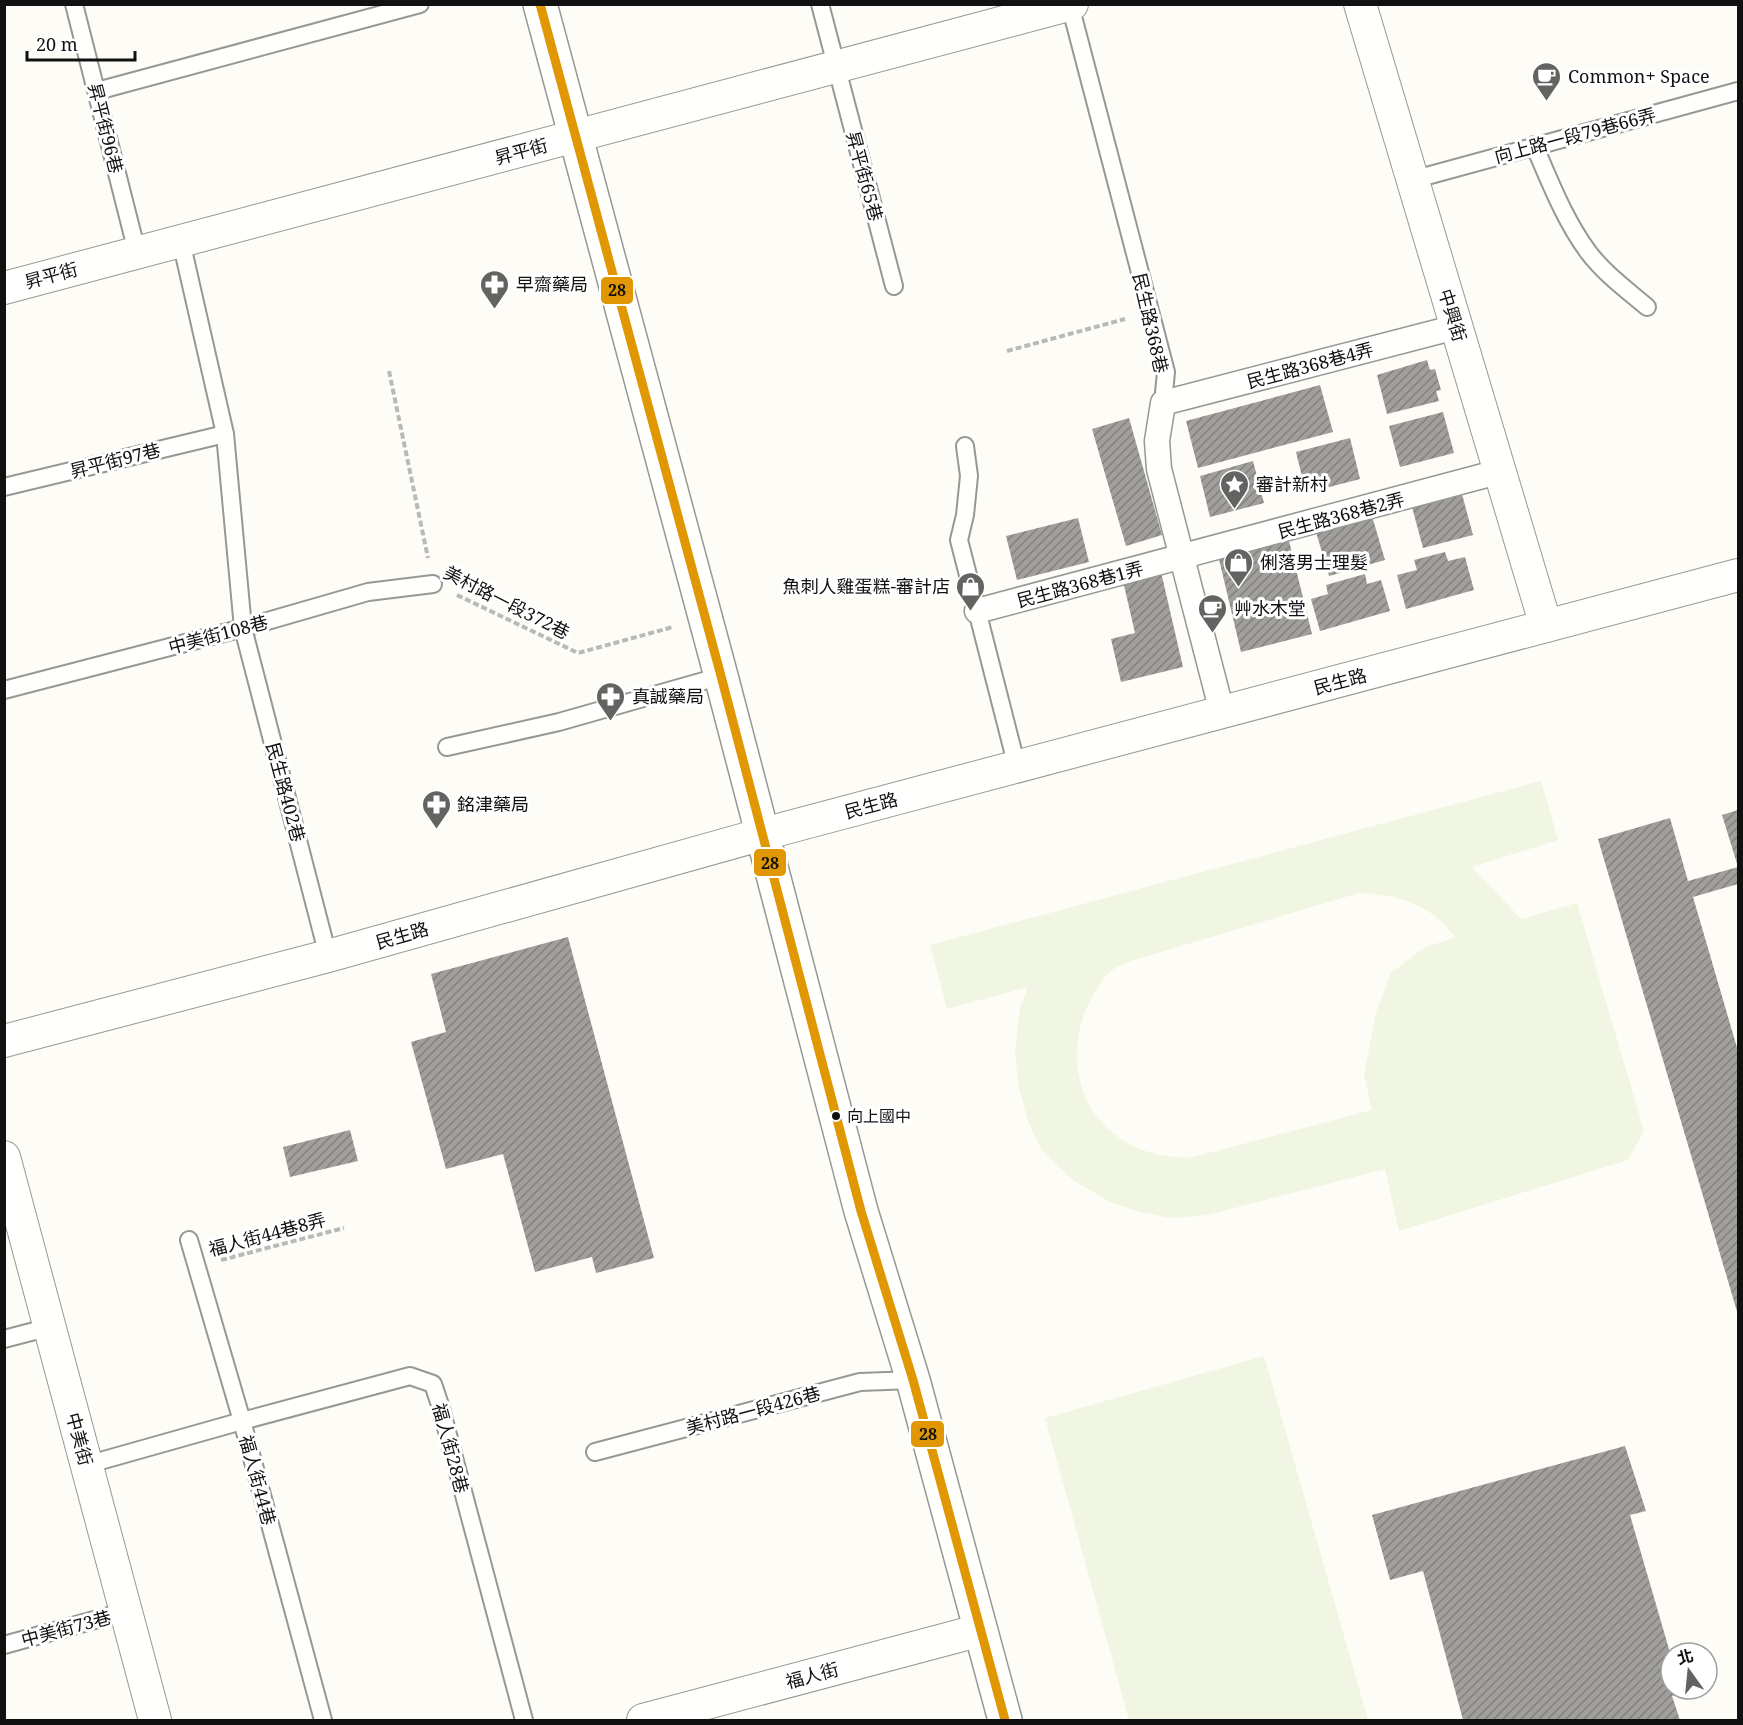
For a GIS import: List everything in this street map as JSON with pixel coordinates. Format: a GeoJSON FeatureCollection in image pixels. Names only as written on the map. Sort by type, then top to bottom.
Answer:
{"type":"FeatureCollection","features":[{"type":"Feature","properties":{"kind":"street"},"geometry":{"type":"LineString","coordinates":[[540,4],[706,618],[861,1211],[913,1380],[1005,1720]]}},
{"type":"Feature","properties":{"kind":"street","name":"中興街"},"geometry":{"type":"LineString","coordinates":[[1360,4],[1546,627]]}},
{"type":"Feature","properties":{"kind":"street","name":"昇平街"},"geometry":{"type":"LineString","coordinates":[[4,288],[1071,5]]}},
{"type":"Feature","properties":{"kind":"street","name":"民生路368巷4弄"},"geometry":{"type":"LineString","coordinates":[[1163,404],[1456,327]]}},
{"type":"Feature","properties":{"kind":"street","name":"民生路368巷"},"geometry":{"type":"LineString","coordinates":[[1163,404],[1157,441],[1159,469],[1222,712]]}},
{"type":"Feature","properties":{"kind":"street","name":"民生路368巷2弄"},"geometry":{"type":"LineString","coordinates":[[1183,557],[1498,472]]}},
{"type":"Feature","properties":{"kind":"street","name":"民生路368巷1弄"},"geometry":{"type":"LineString","coordinates":[[977,611],[1183,557]]}},
{"type":"Feature","properties":{"kind":"street","name":"民生路"},"geometry":{"type":"LineString","coordinates":[[4,1041],[328,956],[763,834],[1738,575]]}},
{"type":"Feature","properties":{"kind":"street","name":"中美街"},"geometry":{"type":"LineString","coordinates":[[4,1157],[155,1720]]}},
{"type":"Feature","properties":{"kind":"street","name":"福人街"},"geometry":{"type":"LineString","coordinates":[[643,1720],[981,1630]]}},
{"type":"Feature","properties":{"kind":"lane","name":"昇平街96巷"},"geometry":{"type":"LineString","coordinates":[[74,4],[137,252]]}},
{"type":"Feature","properties":{"kind":"lane"},"geometry":{"type":"LineString","coordinates":[[97,91],[420,4]]}},
{"type":"Feature","properties":{"kind":"lane","name":"昇平街65巷"},"geometry":{"type":"LineString","coordinates":[[820,4],[894,286]]}},
{"type":"Feature","properties":{"kind":"lane","name":"民生路368巷"},"geometry":{"type":"LineString","coordinates":[[1071,5],[1166,372],[1163,404]]}},
{"type":"Feature","properties":{"kind":"lane","name":"向上路一段79巷66弄"},"geometry":{"type":"LineString","coordinates":[[1412,180],[1738,91]]}},
{"type":"Feature","properties":{"kind":"lane"},"geometry":{"type":"LineString","coordinates":[[1534,145],[1570,226],[1603,269],[1647,307]]}},
{"type":"Feature","properties":{"kind":"lane"},"geometry":{"type":"LineString","coordinates":[[181,242],[225,434],[243,628]]}},
{"type":"Feature","properties":{"kind":"lane","name":"昇平街97巷"},"geometry":{"type":"LineString","coordinates":[[4,487],[225,434]]}},
{"type":"Feature","properties":{"kind":"lane"},"geometry":{"type":"LineString","coordinates":[[965,446],[969,476],[965,514],[959,540],[1017,767]]}},
{"type":"Feature","properties":{"kind":"lane","name":"中美街108巷"},"geometry":{"type":"LineString","coordinates":[[4,690],[243,628],[368,592],[433,584]]}},
{"type":"Feature","properties":{"kind":"lane","name":"民生路402巷"},"geometry":{"type":"LineString","coordinates":[[243,628],[328,956]]}},
{"type":"Feature","properties":{"kind":"lane"},"geometry":{"type":"LineString","coordinates":[[447,747],[559,722],[721,676]]}},
{"type":"Feature","properties":{"kind":"lane","name":"福人街44巷"},"geometry":{"type":"LineString","coordinates":[[189,1240],[242,1421],[323,1720]]}},
{"type":"Feature","properties":{"kind":"lane"},"geometry":{"type":"LineString","coordinates":[[4,1339],[50,1327]]}},
{"type":"Feature","properties":{"kind":"lane","name":"福人街28巷"},"geometry":{"type":"LineString","coordinates":[[87,1465],[410,1376],[433,1384],[524,1720]]}},
{"type":"Feature","properties":{"kind":"lane","name":"美村路一段426巷"},"geometry":{"type":"LineString","coordinates":[[595,1452],[860,1382],[913,1380]]}},
{"type":"Feature","properties":{"kind":"lane","name":"中美街73巷"},"geometry":{"type":"LineString","coordinates":[[4,1645],[127,1611]]}},
{"type":"Feature","properties":{"kind":"path"},"geometry":{"type":"LineString","coordinates":[[1007,351],[1150,312]]}},
{"type":"Feature","properties":{"kind":"path","name":"美村路一段372巷"},"geometry":{"type":"LineString","coordinates":[[389,370],[433,584],[578,653],[706,618]]}},
{"type":"Feature","properties":{"kind":"path","name":"福人街44巷8弄"},"geometry":{"type":"LineString","coordinates":[[197,1267],[344,1228]]}},
{"type":"Feature","properties":{"kind":"green space"},"geometry":{"type":"Polygon","coordinates":[[[1541,781],[1558,840],[1472,867],[1521,919],[1577,903],[1644,1131],[1628,1160],[1399,1231],[1385,1169],[1207,1215],[1171,1218],[1140,1212],[1110,1202],[1073,1180],[1041,1149],[1028,1121],[1018,1083],[1015,1053],[1020,1008],[1028,987],[947,1009],[930,945],[1541,781]],[[1359,893],[1127,962],[1111,971],[1096,990],[1084,1014],[1077,1051],[1082,1087],[1099,1119],[1113,1133],[1140,1149],[1159,1155],[1190,1158],[1372,1110],[1364,1075],[1376,1012],[1391,973],[1425,947],[1455,938],[1437,917],[1425,910],[1400,899],[1359,893]]]}},
{"type":"Feature","properties":{"kind":"green space"},"geometry":{"type":"Polygon","coordinates":[[[1264,1356],[1368,1720],[1129,1720],[1045,1418],[1264,1356]]]}},
{"type":"Feature","properties":{"kind":"building"},"geometry":{"type":"Polygon","coordinates":[[[1427,360],[1430,370],[1435,369],[1441,390],[1436,391],[1439,401],[1387,414],[1377,375],[1427,360]]]}},
{"type":"Feature","properties":{"kind":"building"},"geometry":{"type":"Polygon","coordinates":[[[1320,385],[1333,432],[1198,468],[1186,421],[1320,385]]]}},
{"type":"Feature","properties":{"kind":"building"},"geometry":{"type":"Polygon","coordinates":[[[1443,412],[1454,453],[1400,467],[1389,426],[1443,412]]]}},
{"type":"Feature","properties":{"kind":"building"},"geometry":{"type":"Polygon","coordinates":[[[1129,418],[1162,535],[1126,546],[1092,429],[1129,418]]]}},
{"type":"Feature","properties":{"kind":"building"},"geometry":{"type":"Polygon","coordinates":[[[1350,438],[1360,479],[1306,493],[1296,452],[1350,438]]]}},
{"type":"Feature","properties":{"kind":"building"},"geometry":{"type":"Polygon","coordinates":[[[1253,461],[1264,503],[1210,517],[1200,476],[1253,461]]]}},
{"type":"Feature","properties":{"kind":"building"},"geometry":{"type":"Polygon","coordinates":[[[1462,494],[1473,535],[1423,548],[1412,507],[1462,494]]]}},
{"type":"Feature","properties":{"kind":"building"},"geometry":{"type":"Polygon","coordinates":[[[1372,516],[1385,560],[1329,576],[1316,532],[1372,516]]]}},
{"type":"Feature","properties":{"kind":"building"},"geometry":{"type":"Polygon","coordinates":[[[1078,518],[1089,562],[1017,580],[1006,536],[1078,518]]]}},
{"type":"Feature","properties":{"kind":"building"},"geometry":{"type":"Polygon","coordinates":[[[1288,537],[1312,634],[1241,652],[1218,555],[1288,537]]]}},
{"type":"Feature","properties":{"kind":"building"},"geometry":{"type":"Polygon","coordinates":[[[1445,552],[1448,561],[1465,557],[1474,590],[1406,609],[1397,575],[1417,570],[1414,560],[1445,552]]]}},
{"type":"Feature","properties":{"kind":"building"},"geometry":{"type":"Polygon","coordinates":[[[1161,572],[1183,667],[1121,682],[1111,639],[1135,633],[1123,581],[1161,572]]]}},
{"type":"Feature","properties":{"kind":"building"},"geometry":{"type":"Polygon","coordinates":[[[1365,574],[1367,584],[1381,580],[1390,611],[1320,631],[1311,599],[1328,594],[1326,585],[1365,574]]]}},
{"type":"Feature","properties":{"kind":"building"},"geometry":{"type":"Polygon","coordinates":[[[1738,810],[1738,867],[1722,815],[1738,810]]]}},
{"type":"Feature","properties":{"kind":"building"},"geometry":{"type":"Polygon","coordinates":[[[1670,818],[1688,881],[1738,867],[1738,884],[1693,897],[1738,1051],[1738,1315],[1598,839],[1670,818]]]}},
{"type":"Feature","properties":{"kind":"building"},"geometry":{"type":"Polygon","coordinates":[[[568,937],[654,1258],[596,1273],[592,1257],[535,1272],[503,1154],[446,1169],[411,1042],[446,1032],[431,974],[568,937]]]}},
{"type":"Feature","properties":{"kind":"building"},"geometry":{"type":"Polygon","coordinates":[[[350,1130],[358,1161],[290,1177],[283,1147],[350,1130]]]}},
{"type":"Feature","properties":{"kind":"building"},"geometry":{"type":"Polygon","coordinates":[[[1625,1446],[1646,1511],[1630,1515],[1667,1641],[1659,1641],[1659,1701],[1674,1701],[1680,1720],[1463,1720],[1423,1571],[1390,1580],[1372,1515],[1625,1446]]]}},
{"type":"Feature","properties":{"kind":"transit line","name":"28"},"geometry":{"type":"LineString","coordinates":[[540,4],[721,676],[861,1211],[913,1380],[1005,1720]]}},
{"type":"Feature","properties":{"kind":"place","name":"Common+ Space"},"geometry":{"type":"Point","coordinates":[1547,102]}},
{"type":"Feature","properties":{"kind":"place","name":"早齋藥局"},"geometry":{"type":"Point","coordinates":[495,310]}},
{"type":"Feature","properties":{"kind":"place","name":"審計新村"},"geometry":{"type":"Point","coordinates":[1235,510]}},
{"type":"Feature","properties":{"kind":"place","name":"俐落男士理髮"},"geometry":{"type":"Point","coordinates":[1239,588]}},
{"type":"Feature","properties":{"kind":"place","name":"魚刺人雞蛋糕-審計店"},"geometry":{"type":"Point","coordinates":[971,612]}},
{"type":"Feature","properties":{"kind":"place","name":"艸水木堂"},"geometry":{"type":"Point","coordinates":[1213,634]}},
{"type":"Feature","properties":{"kind":"place","name":"真誠藥局"},"geometry":{"type":"Point","coordinates":[611,722]}},
{"type":"Feature","properties":{"kind":"place","name":"銘津藥局"},"geometry":{"type":"Point","coordinates":[436,830]}},
{"type":"Feature","properties":{"kind":"place","name":"向上國中"},"geometry":{"type":"Point","coordinates":[836,1116]}}]}
